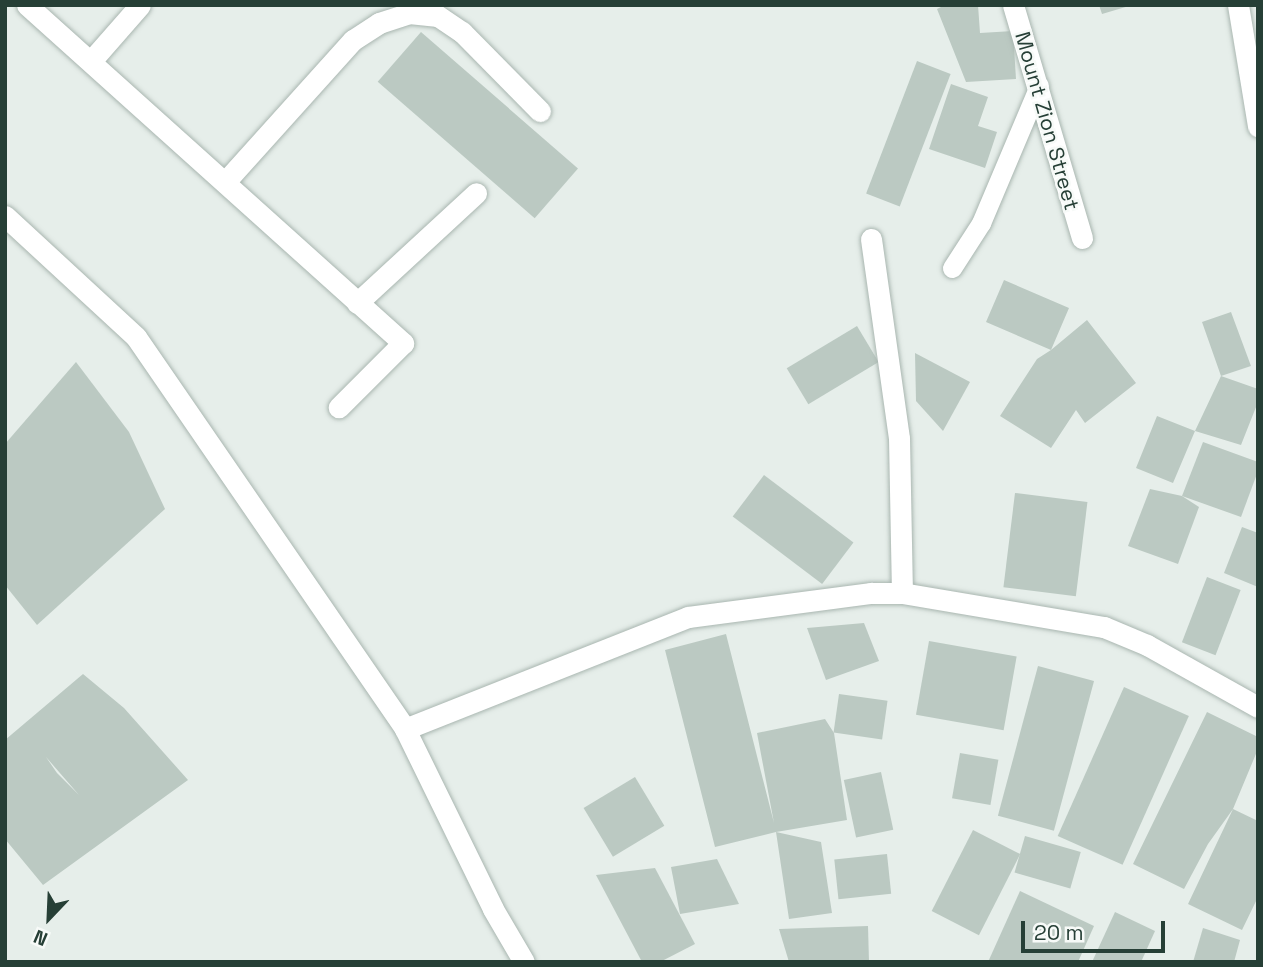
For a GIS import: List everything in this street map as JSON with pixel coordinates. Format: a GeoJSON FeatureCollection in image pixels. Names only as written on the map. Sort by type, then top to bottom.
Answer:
{"type":"FeatureCollection","features":[{"type":"Feature","properties":{"kind":"street"},"geometry":{"type":"LineString","coordinates":[[27,5],[403,343],[340,407]]}},
{"type":"Feature","properties":{"kind":"street"},"geometry":{"type":"LineString","coordinates":[[91,61],[140,5]]}},
{"type":"Feature","properties":{"kind":"street","name":"Mount Zion Street"},"geometry":{"type":"LineString","coordinates":[[1013,5],[1082,238]]}},
{"type":"Feature","properties":{"kind":"street"},"geometry":{"type":"LineString","coordinates":[[1238,5],[1258,126]]}},
{"type":"Feature","properties":{"kind":"street"},"geometry":{"type":"LineString","coordinates":[[225,182],[353,40],[379,23],[408,13],[438,16],[462,32],[540,111]]}},
{"type":"Feature","properties":{"kind":"street"},"geometry":{"type":"LineString","coordinates":[[357,303],[475,193]]}},
{"type":"Feature","properties":{"kind":"street"},"geometry":{"type":"LineString","coordinates":[[5,216],[136,337],[405,729],[493,909],[524,962]]}},
{"type":"Feature","properties":{"kind":"street"},"geometry":{"type":"LineString","coordinates":[[871,239],[899,438],[902,593]]}},
{"type":"Feature","properties":{"kind":"street"},"geometry":{"type":"LineString","coordinates":[[405,729],[688,617],[871,593],[902,593],[1104,627],[1147,645],[1258,706]]}},
{"type":"Feature","properties":{"kind":"lane"},"geometry":{"type":"LineString","coordinates":[[952,268],[981,223],[1039,86]]}},
{"type":"Feature","properties":{"kind":"building"},"geometry":{"type":"Polygon","coordinates":[[[945,5],[978,5],[980,33],[1013,31],[1016,79],[966,82],[937,9],[945,5]]]}},
{"type":"Feature","properties":{"kind":"building"},"geometry":{"type":"Polygon","coordinates":[[[1099,5],[1129,5],[1129,6],[1102,14],[1099,5]]]}},
{"type":"Feature","properties":{"kind":"building"},"geometry":{"type":"Polygon","coordinates":[[[421,32],[578,168],[535,218],[378,82],[421,32]]]}},
{"type":"Feature","properties":{"kind":"building"},"geometry":{"type":"Polygon","coordinates":[[[917,61],[951,74],[900,206],[866,194],[917,61]]]}},
{"type":"Feature","properties":{"kind":"building"},"geometry":{"type":"Polygon","coordinates":[[[951,84],[988,97],[978,126],[997,132],[985,168],[929,149],[951,84]]]}},
{"type":"Feature","properties":{"kind":"building"},"geometry":{"type":"Polygon","coordinates":[[[1004,280],[1069,308],[1051,350],[986,322],[1004,280]]]}},
{"type":"Feature","properties":{"kind":"building"},"geometry":{"type":"Polygon","coordinates":[[[1231,312],[1251,366],[1221,376],[1202,322],[1231,312]]]}},
{"type":"Feature","properties":{"kind":"building"},"geometry":{"type":"Polygon","coordinates":[[[1087,320],[1136,383],[1085,423],[1076,410],[1051,448],[1000,416],[1037,359],[1087,320]]]}},
{"type":"Feature","properties":{"kind":"building"},"geometry":{"type":"Polygon","coordinates":[[[857,326],[879,362],[808,404],[787,368],[857,326]]]}},
{"type":"Feature","properties":{"kind":"building"},"geometry":{"type":"Polygon","coordinates":[[[915,353],[970,382],[943,431],[916,401],[915,353]]]}},
{"type":"Feature","properties":{"kind":"building"},"geometry":{"type":"Polygon","coordinates":[[[76,362],[129,432],[165,509],[37,625],[5,585],[5,444],[76,362]]]}},
{"type":"Feature","properties":{"kind":"building"},"geometry":{"type":"Polygon","coordinates":[[[1221,376],[1258,389],[1258,402],[1241,445],[1195,431],[1221,376]]]}},
{"type":"Feature","properties":{"kind":"building"},"geometry":{"type":"Polygon","coordinates":[[[1157,416],[1195,431],[1173,483],[1136,468],[1157,416]]]}},
{"type":"Feature","properties":{"kind":"building"},"geometry":{"type":"Polygon","coordinates":[[[1203,442],[1258,462],[1258,471],[1241,517],[1182,496],[1203,442]]]}},
{"type":"Feature","properties":{"kind":"building"},"geometry":{"type":"Polygon","coordinates":[[[764,475],[853,542],[822,584],[733,517],[764,475]]]}},
{"type":"Feature","properties":{"kind":"building"},"geometry":{"type":"Polygon","coordinates":[[[1150,489],[1182,496],[1199,507],[1178,564],[1128,546],[1150,489]]]}},
{"type":"Feature","properties":{"kind":"building"},"geometry":{"type":"Polygon","coordinates":[[[1015,493],[1087,502],[1076,596],[1003,587],[1015,493]]]}},
{"type":"Feature","properties":{"kind":"building"},"geometry":{"type":"Polygon","coordinates":[[[1242,527],[1258,533],[1258,587],[1224,573],[1242,527]]]}},
{"type":"Feature","properties":{"kind":"building"},"geometry":{"type":"Polygon","coordinates":[[[1207,577],[1241,590],[1216,655],[1182,642],[1207,577]]]}},
{"type":"Feature","properties":{"kind":"building"},"geometry":{"type":"Polygon","coordinates":[[[864,623],[879,661],[826,680],[807,628],[864,623]]]}},
{"type":"Feature","properties":{"kind":"building"},"geometry":{"type":"Polygon","coordinates":[[[726,634],[774,823],[757,733],[825,719],[834,733],[847,820],[776,832],[715,847],[665,650],[726,634]]]}},
{"type":"Feature","properties":{"kind":"building"},"geometry":{"type":"Polygon","coordinates":[[[929,641],[1017,656],[1004,730],[916,715],[929,641]]]}},
{"type":"Feature","properties":{"kind":"building"},"geometry":{"type":"Polygon","coordinates":[[[1038,666],[1094,681],[1054,831],[998,816],[1038,666]]]}},
{"type":"Feature","properties":{"kind":"building"},"geometry":{"type":"Polygon","coordinates":[[[83,674],[124,708],[188,780],[43,885],[5,839],[5,740],[83,674]],[[46,757],[57,773],[79,795],[46,757]]]}},
{"type":"Feature","properties":{"kind":"building"},"geometry":{"type":"Polygon","coordinates":[[[1124,687],[1189,716],[1123,865],[1058,836],[1124,687]]]}},
{"type":"Feature","properties":{"kind":"building"},"geometry":{"type":"Polygon","coordinates":[[[839,694],[888,701],[882,739],[834,733],[839,694]]]}},
{"type":"Feature","properties":{"kind":"building"},"geometry":{"type":"Polygon","coordinates":[[[1207,712],[1258,737],[1258,749],[1233,809],[1208,844],[1184,889],[1133,864],[1207,712]]]}},
{"type":"Feature","properties":{"kind":"building"},"geometry":{"type":"Polygon","coordinates":[[[960,753],[998,760],[990,805],[952,798],[960,753]]]}},
{"type":"Feature","properties":{"kind":"building"},"geometry":{"type":"Polygon","coordinates":[[[881,772],[893,830],[856,838],[844,780],[881,772]]]}},
{"type":"Feature","properties":{"kind":"building"},"geometry":{"type":"Polygon","coordinates":[[[635,777],[664,826],[613,857],[584,808],[635,777]]]}},
{"type":"Feature","properties":{"kind":"building"},"geometry":{"type":"Polygon","coordinates":[[[1233,809],[1258,821],[1258,897],[1242,930],[1188,904],[1233,809]]]}},
{"type":"Feature","properties":{"kind":"building"},"geometry":{"type":"Polygon","coordinates":[[[973,830],[1020,854],[979,935],[932,911],[973,830]]]}},
{"type":"Feature","properties":{"kind":"building"},"geometry":{"type":"Polygon","coordinates":[[[776,832],[821,842],[832,913],[789,919],[776,832]]]}},
{"type":"Feature","properties":{"kind":"building"},"geometry":{"type":"Polygon","coordinates":[[[1025,836],[1081,852],[1070,889],[1015,873],[1025,836]]]}},
{"type":"Feature","properties":{"kind":"building"},"geometry":{"type":"Polygon","coordinates":[[[887,854],[891,894],[838,899],[834,860],[887,854]]]}},
{"type":"Feature","properties":{"kind":"building"},"geometry":{"type":"Polygon","coordinates":[[[717,859],[739,904],[680,914],[671,867],[717,859]]]}},
{"type":"Feature","properties":{"kind":"building"},"geometry":{"type":"Polygon","coordinates":[[[655,868],[695,944],[660,962],[642,962],[596,875],[655,868]]]}},
{"type":"Feature","properties":{"kind":"building"},"geometry":{"type":"Polygon","coordinates":[[[1020,891],[1094,926],[1078,962],[988,962],[1020,891]]]}},
{"type":"Feature","properties":{"kind":"building"},"geometry":{"type":"Polygon","coordinates":[[[1115,912],[1155,931],[1141,962],[1092,962],[1115,912]]]}},
{"type":"Feature","properties":{"kind":"building"},"geometry":{"type":"Polygon","coordinates":[[[868,926],[869,962],[789,962],[779,929],[868,926]]]}},
{"type":"Feature","properties":{"kind":"building"},"geometry":{"type":"Polygon","coordinates":[[[1203,928],[1240,940],[1234,962],[1193,962],[1203,928]]]}}]}
